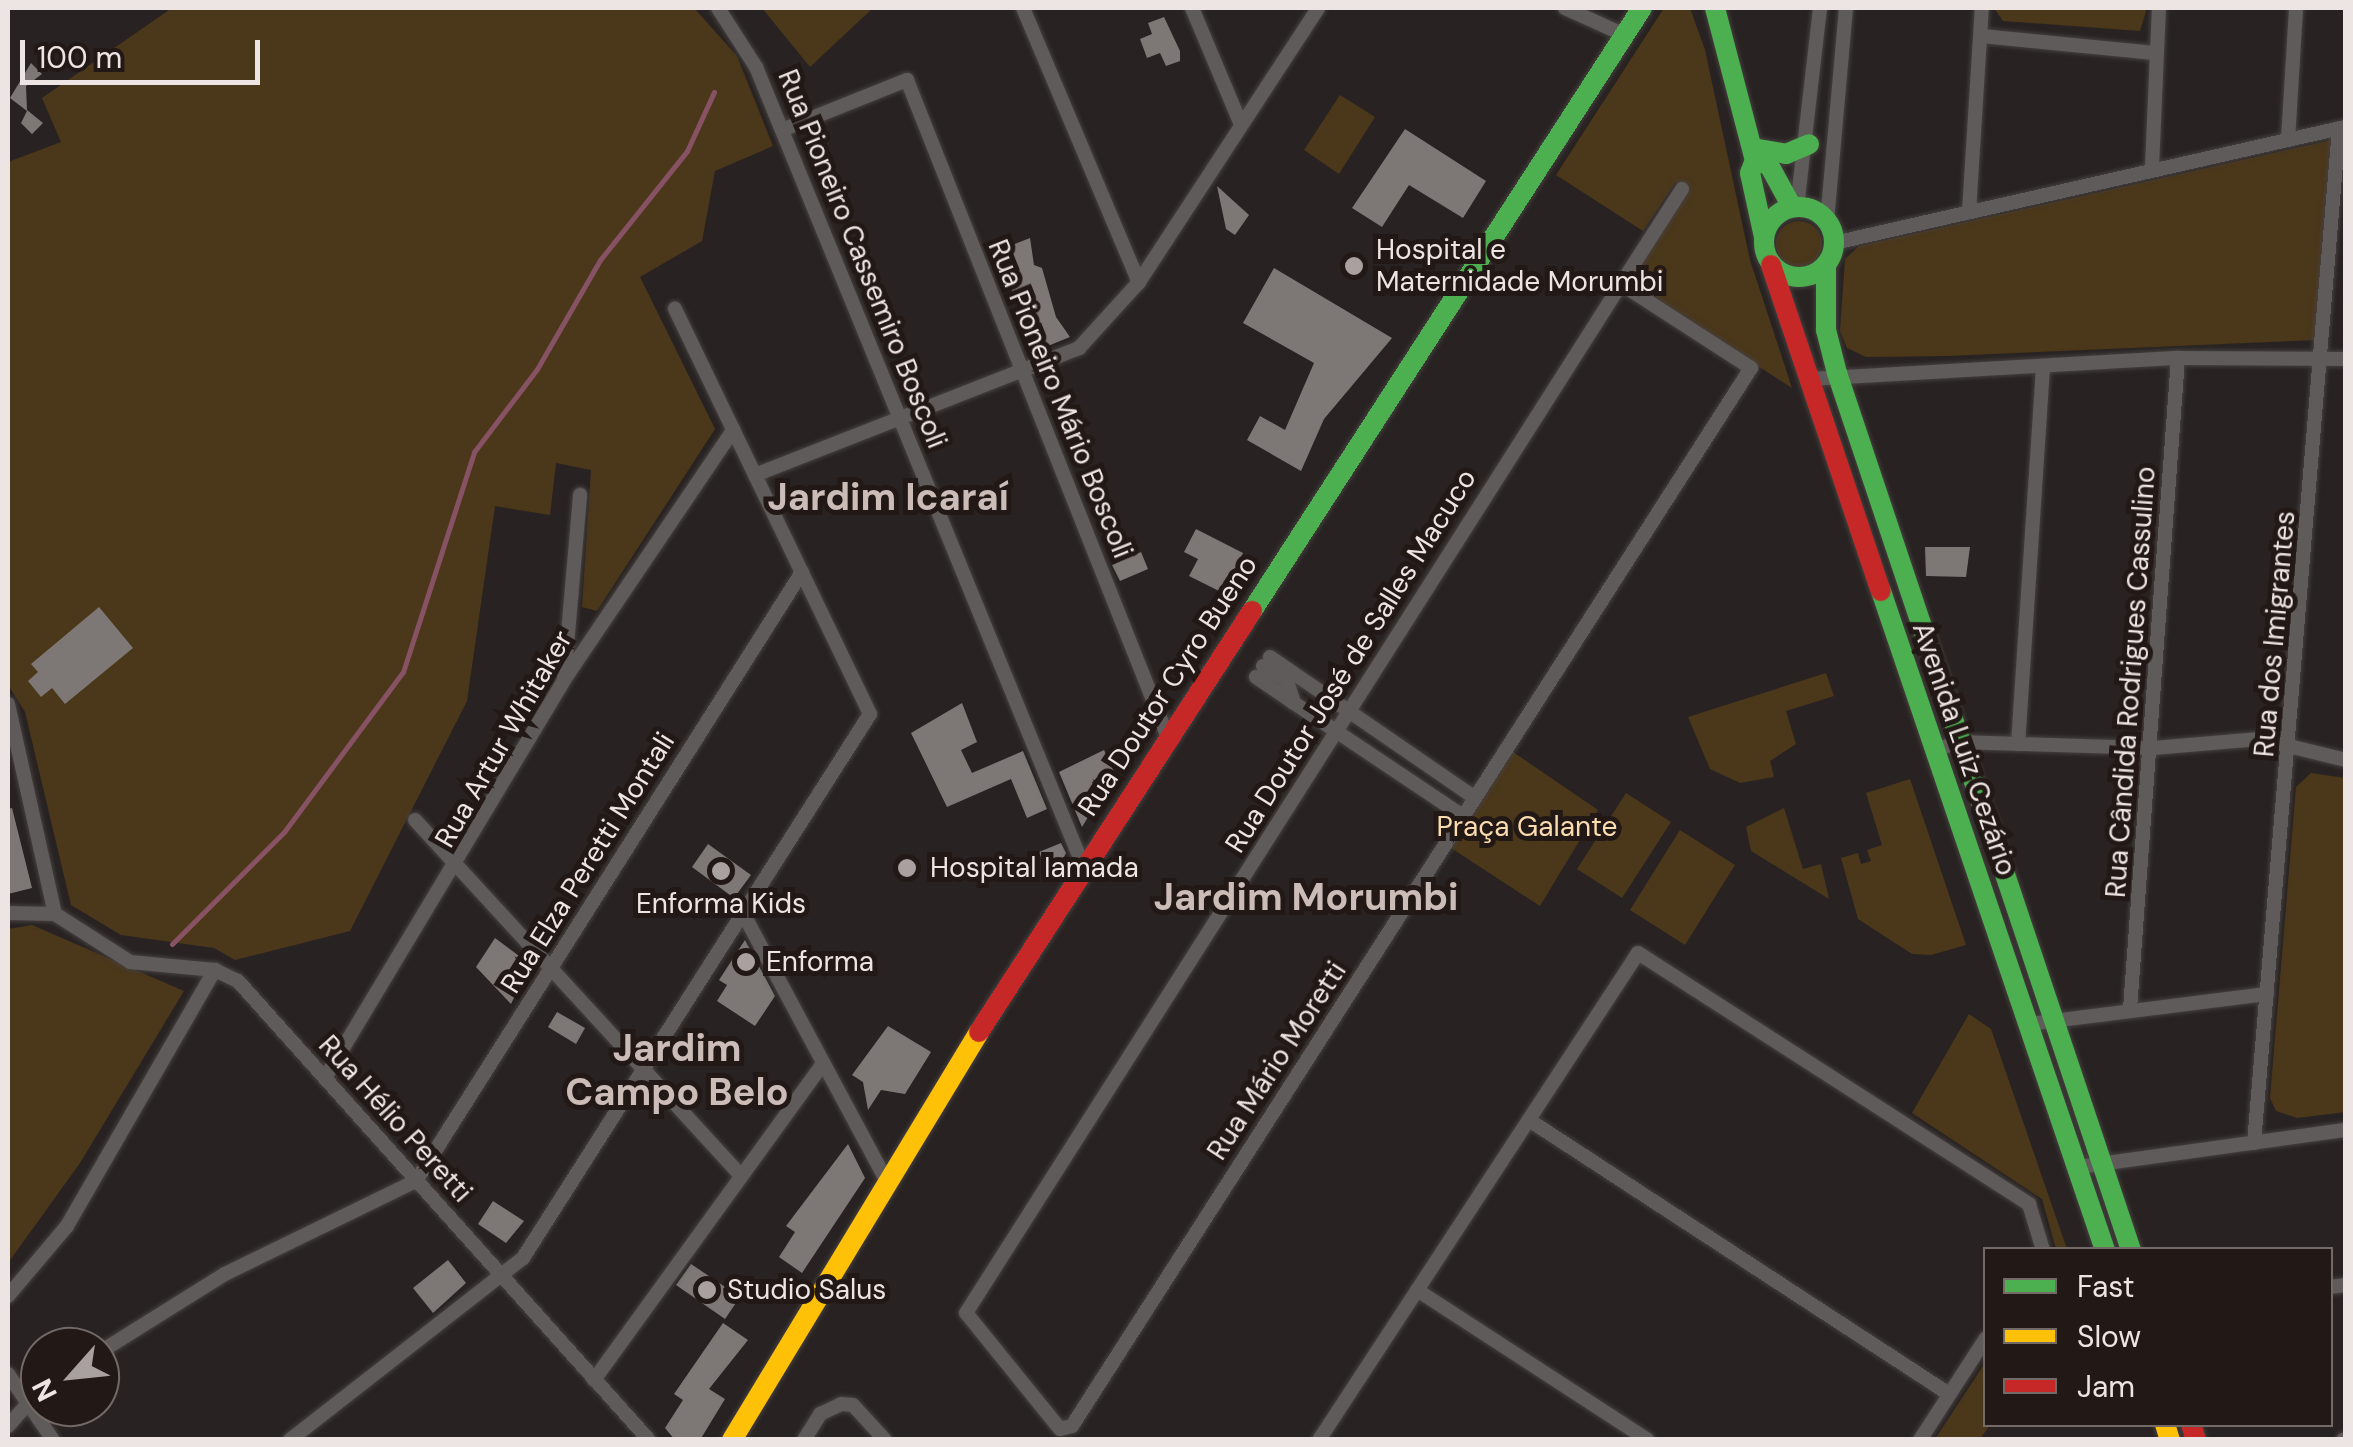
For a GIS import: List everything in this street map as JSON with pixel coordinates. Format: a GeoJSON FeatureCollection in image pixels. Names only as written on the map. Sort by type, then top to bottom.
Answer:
{"type":"FeatureCollection","features":[{"type":"Feature","properties":{"kind":"street"},"geometry":{"type":"LineString","coordinates":[[1023,8],[1139,282]]}},
{"type":"Feature","properties":{"kind":"street"},"geometry":{"type":"LineString","coordinates":[[1192,8],[1240,122]]}},
{"type":"Feature","properties":{"kind":"street"},"geometry":{"type":"LineString","coordinates":[[755,475],[1080,348],[1139,282],[1318,8]]}},
{"type":"Feature","properties":{"kind":"street"},"geometry":{"type":"LineString","coordinates":[[1565,8],[1632,17]]}},
{"type":"Feature","properties":{"kind":"street"},"geometry":{"type":"LineString","coordinates":[[1715,8],[1754,154],[1750,172],[1771,266],[1801,278],[1826,265],[1834,243],[1827,221],[1846,8]]}},
{"type":"Feature","properties":{"kind":"street"},"geometry":{"type":"LineString","coordinates":[[1794,207],[1810,144],[1820,8]]}},
{"type":"Feature","properties":{"kind":"street"},"geometry":{"type":"LineString","coordinates":[[1970,212],[1982,8]]}},
{"type":"Feature","properties":{"kind":"street"},"geometry":{"type":"LineString","coordinates":[[2152,167],[2159,8]]}},
{"type":"Feature","properties":{"kind":"street"},"geometry":{"type":"LineString","coordinates":[[2288,140],[2296,8]]}},
{"type":"Feature","properties":{"kind":"street","name":"Rua Pioneiro Cassemiro Boscoli"},"geometry":{"type":"LineString","coordinates":[[722,9],[782,130],[1084,868]]}},
{"type":"Feature","properties":{"kind":"street","name":"Rua Doutor Cyro Bueno"},"geometry":{"type":"LineString","coordinates":[[732,1440],[885,1178],[1632,17]]}},
{"type":"Feature","properties":{"kind":"street"},"geometry":{"type":"LineString","coordinates":[[1980,36],[2155,53]]}},
{"type":"Feature","properties":{"kind":"street","name":"Rua Pioneiro Mário Boscoli"},"geometry":{"type":"LineString","coordinates":[[782,130],[907,80],[1168,738]]}},
{"type":"Feature","properties":{"kind":"street"},"geometry":{"type":"LineString","coordinates":[[1834,243],[2152,167],[2342,128]]}},
{"type":"Feature","properties":{"kind":"street","name":"Rua dos Imigrantes"},"geometry":{"type":"LineString","coordinates":[[2254,1143],[2342,128]]}},
{"type":"Feature","properties":{"kind":"street"},"geometry":{"type":"LineString","coordinates":[[1754,154],[1786,154],[1810,144]]}},
{"type":"Feature","properties":{"kind":"street"},"geometry":{"type":"LineString","coordinates":[[1754,154],[1769,165],[1794,207],[1827,221]]}},
{"type":"Feature","properties":{"kind":"street","name":"Rua Doutor José de Salles Macuco"},"geometry":{"type":"LineString","coordinates":[[1072,1426],[1060,1429],[966,1312],[1682,189]]}},
{"type":"Feature","properties":{"kind":"street"},"geometry":{"type":"LineString","coordinates":[[1764,237],[1776,214],[1794,207]]}},
{"type":"Feature","properties":{"kind":"street","name":"Avenida Luiz Cezário"},"geometry":{"type":"LineString","coordinates":[[1826,265],[1826,330],[1838,373],[1958,742],[2078,1167],[2105,1247]]}},
{"type":"Feature","properties":{"kind":"street","name":"Avenida Luiz Cezário"},"geometry":{"type":"LineString","coordinates":[[1771,266],[1936,750],[2039,1021],[2100,1164],[2129,1247]]}},
{"type":"Feature","properties":{"kind":"street","name":"Rua Mário Moretti"},"geometry":{"type":"LineString","coordinates":[[1072,1426],[1750,368],[1621,284]]}},
{"type":"Feature","properties":{"kind":"street"},"geometry":{"type":"LineString","coordinates":[[290,1440],[504,1278],[644,1068],[870,714],[675,308]]}},
{"type":"Feature","properties":{"kind":"street"},"geometry":{"type":"LineString","coordinates":[[1810,380],[1838,373],[2178,358],[2324,353],[2346,359]]}},
{"type":"Feature","properties":{"kind":"street","name":"Rua Cândida Rodrigues Cassulino"},"geometry":{"type":"LineString","coordinates":[[2130,1009],[2153,748],[2178,358]]}},
{"type":"Feature","properties":{"kind":"street"},"geometry":{"type":"LineString","coordinates":[[2018,744],[2044,366]]}},
{"type":"Feature","properties":{"kind":"street","name":"Rua Artur Whitaker"},"geometry":{"type":"LineString","coordinates":[[325,1078],[460,863],[564,680],[734,430]]}},
{"type":"Feature","properties":{"kind":"street"},"geometry":{"type":"LineString","coordinates":[[564,680],[580,495]]}},
{"type":"Feature","properties":{"kind":"street","name":"Rua Elza Peretti Montali"},"geometry":{"type":"LineString","coordinates":[[416,1180],[802,572]]}},
{"type":"Feature","properties":{"kind":"street"},"geometry":{"type":"LineString","coordinates":[[1463,816],[1294,703],[1286,682],[1263,666],[1349,711],[1475,798]]}},
{"type":"Feature","properties":{"kind":"street"},"geometry":{"type":"LineString","coordinates":[[8,704],[56,914]]}},
{"type":"Feature","properties":{"kind":"street"},"geometry":{"type":"LineString","coordinates":[[1936,750],[1958,742],[2153,748],[2260,739],[2346,760]]}},
{"type":"Feature","properties":{"kind":"street"},"geometry":{"type":"LineString","coordinates":[[1412,782],[1426,764]]}},
{"type":"Feature","properties":{"kind":"street"},"geometry":{"type":"LineString","coordinates":[[415,820],[460,863],[739,1173]]}},
{"type":"Feature","properties":{"kind":"street"},"geometry":{"type":"LineString","coordinates":[[8,913],[56,914],[130,962],[216,970],[67,1226],[8,1296]]}},
{"type":"Feature","properties":{"kind":"street"},"geometry":{"type":"LineString","coordinates":[[743,913],[885,1178]]}},
{"type":"Feature","properties":{"kind":"street"},"geometry":{"type":"LineString","coordinates":[[1320,1440],[1638,954],[2030,1204],[2043,1247]]}},
{"type":"Feature","properties":{"kind":"street","name":"Rua Hélio Peretti"},"geometry":{"type":"LineString","coordinates":[[216,970],[238,981],[649,1440]]}},
{"type":"Feature","properties":{"kind":"street"},"geometry":{"type":"LineString","coordinates":[[2039,1021],[2267,994]]}},
{"type":"Feature","properties":{"kind":"street"},"geometry":{"type":"LineString","coordinates":[[594,1380],[739,1173],[823,1064]]}},
{"type":"Feature","properties":{"kind":"street"},"geometry":{"type":"LineString","coordinates":[[1528,1120],[1950,1394]]}},
{"type":"Feature","properties":{"kind":"street"},"geometry":{"type":"LineString","coordinates":[[2078,1167],[2346,1130]]}},
{"type":"Feature","properties":{"kind":"street"},"geometry":{"type":"LineString","coordinates":[[120,1340],[225,1274],[416,1180]]}},
{"type":"Feature","properties":{"kind":"street"},"geometry":{"type":"LineString","coordinates":[[1417,1290],[1648,1440]]}},
{"type":"Feature","properties":{"kind":"street"},"geometry":{"type":"LineString","coordinates":[[1920,1440],[1983,1343]]}},
{"type":"Feature","properties":{"kind":"street"},"geometry":{"type":"LineString","coordinates":[[804,1440],[820,1414],[841,1404],[852,1405],[885,1440]]}},
{"type":"Feature","properties":{"kind":"green space"},"geometry":{"type":"Polygon","coordinates":[[[172,8],[694,8],[737,56],[773,146],[715,171],[702,241],[640,277],[715,429],[597,611],[582,607],[591,470],[556,463],[550,515],[495,506],[467,701],[350,931],[235,960],[214,948],[121,935],[71,905],[25,712],[8,685],[8,162],[61,142],[42,98],[172,8]]]}},
{"type":"Feature","properties":{"kind":"green space"},"geometry":{"type":"Polygon","coordinates":[[[762,8],[873,8],[810,67],[762,8]]]}},
{"type":"Feature","properties":{"kind":"green space"},"geometry":{"type":"Polygon","coordinates":[[[1664,8],[1690,8],[1705,50],[1750,260],[1792,388],[1629,283],[1688,191],[1675,183],[1643,231],[1556,175],[1664,8]]]}},
{"type":"Feature","properties":{"kind":"green space"},"geometry":{"type":"Polygon","coordinates":[[[1994,8],[2147,8],[2140,31],[2003,21],[1994,8]]]}},
{"type":"Feature","properties":{"kind":"green space"},"geometry":{"type":"Polygon","coordinates":[[[1340,95],[1375,117],[1339,174],[1304,150],[1340,95]]]}},
{"type":"Feature","properties":{"kind":"green space"},"geometry":{"type":"Polygon","coordinates":[[[2332,140],[2317,340],[1866,357],[1847,348],[1840,331],[1845,259],[1859,246],[2332,140]]]}},
{"type":"Feature","properties":{"kind":"green space"},"geometry":{"type":"Polygon","coordinates":[[[1799,221],[1816,227],[1822,244],[1816,261],[1799,267],[1782,261],[1776,244],[1782,227],[1799,221]]]}},
{"type":"Feature","properties":{"kind":"green space"},"geometry":{"type":"Polygon","coordinates":[[[1826,673],[1834,696],[1786,711],[1796,744],[1770,761],[1774,777],[1740,783],[1710,769],[1688,717],[1826,673]]]}},
{"type":"Feature","properties":{"kind":"green space","name":"Praça Galante"},"geometry":{"type":"Polygon","coordinates":[[[1513,752],[1598,810],[1540,906],[1451,848],[1513,752]]]}},
{"type":"Feature","properties":{"kind":"green space"},"geometry":{"type":"Polygon","coordinates":[[[2311,773],[2345,778],[2346,1112],[2297,1118],[2276,1111],[2270,1098],[2296,787],[2311,773]]]}},
{"type":"Feature","properties":{"kind":"green space"},"geometry":{"type":"Polygon","coordinates":[[[1910,779],[1966,945],[1931,955],[1912,954],[1858,919],[1841,858],[1858,853],[1861,864],[1871,861],[1867,850],[1882,845],[1866,793],[1910,779]]]}},
{"type":"Feature","properties":{"kind":"green space"},"geometry":{"type":"Polygon","coordinates":[[[1626,793],[1671,822],[1622,898],[1577,869],[1626,793]]]}},
{"type":"Feature","properties":{"kind":"green space"},"geometry":{"type":"Polygon","coordinates":[[[1784,808],[1803,869],[1821,864],[1829,899],[1751,851],[1746,827],[1784,808]]]}},
{"type":"Feature","properties":{"kind":"green space"},"geometry":{"type":"Polygon","coordinates":[[[1680,830],[1735,865],[1685,945],[1630,910],[1680,830]]]}},
{"type":"Feature","properties":{"kind":"green space"},"geometry":{"type":"Polygon","coordinates":[[[32,925],[184,991],[80,1163],[8,1263],[8,929],[32,925]]]}},
{"type":"Feature","properties":{"kind":"green space"},"geometry":{"type":"Polygon","coordinates":[[[1969,1014],[1991,1029],[2066,1247],[2055,1247],[2042,1199],[1912,1113],[1969,1014]]]}},
{"type":"Feature","properties":{"kind":"green space"},"geometry":{"type":"Polygon","coordinates":[[[1983,1366],[1983,1427],[1989,1427],[1980,1439],[1935,1439],[1983,1366]]]}},
{"type":"Feature","properties":{"kind":"building"},"geometry":{"type":"Polygon","coordinates":[[[1164,17],[1180,51],[1180,61],[1166,66],[1160,53],[1147,58],[1140,39],[1152,34],[1148,23],[1164,17]]]}},
{"type":"Feature","properties":{"kind":"building"},"geometry":{"type":"Polygon","coordinates":[[[31,63],[42,74],[26,86],[27,110],[43,123],[32,134],[21,123],[27,111],[10,98],[31,63]]]}},
{"type":"Feature","properties":{"kind":"building"},"geometry":{"type":"Polygon","coordinates":[[[1405,129],[1486,181],[1463,218],[1409,185],[1382,227],[1352,208],[1405,129]]]}},
{"type":"Feature","properties":{"kind":"building"},"geometry":{"type":"Polygon","coordinates":[[[1217,186],[1249,215],[1235,235],[1226,229],[1217,186]]]}},
{"type":"Feature","properties":{"kind":"building"},"geometry":{"type":"Polygon","coordinates":[[[1030,238],[1034,265],[1042,268],[1056,317],[1070,337],[1038,350],[995,252],[1030,238]]]}},
{"type":"Feature","properties":{"kind":"building"},"geometry":{"type":"Polygon","coordinates":[[[1274,268],[1392,338],[1324,419],[1301,471],[1247,440],[1260,416],[1285,430],[1314,363],[1243,323],[1274,268]]]}},
{"type":"Feature","properties":{"kind":"building"},"geometry":{"type":"Polygon","coordinates":[[[1196,529],[1243,553],[1223,593],[1189,576],[1198,559],[1184,552],[1196,529]]]}},
{"type":"Feature","properties":{"kind":"building"},"geometry":{"type":"Polygon","coordinates":[[[1925,547],[1970,547],[1966,577],[1926,576],[1925,547]]]}},
{"type":"Feature","properties":{"kind":"building"},"geometry":{"type":"Polygon","coordinates":[[[1141,552],[1148,569],[1120,581],[1112,565],[1141,552]]]}},
{"type":"Feature","properties":{"kind":"building"},"geometry":{"type":"Polygon","coordinates":[[[99,607],[133,648],[65,704],[52,688],[41,697],[28,681],[38,672],[31,664],[99,607]]]}},
{"type":"Feature","properties":{"kind":"building"},"geometry":{"type":"Polygon","coordinates":[[[962,703],[977,742],[961,750],[972,773],[1023,751],[1047,809],[1027,818],[1011,779],[947,807],[911,733],[962,703]]]}},
{"type":"Feature","properties":{"kind":"building"},"geometry":{"type":"Polygon","coordinates":[[[1104,750],[1114,772],[1092,782],[1099,799],[1082,827],[1059,772],[1104,750]]]}},
{"type":"Feature","properties":{"kind":"building"},"geometry":{"type":"Polygon","coordinates":[[[12,808],[32,888],[8,894],[8,809],[12,808]]]}},
{"type":"Feature","properties":{"kind":"building"},"geometry":{"type":"Polygon","coordinates":[[[1061,843],[1066,853],[1057,870],[1046,870],[1039,852],[1061,843]]]}},
{"type":"Feature","properties":{"kind":"building","name":"Enforma Kids"},"geometry":{"type":"Polygon","coordinates":[[[708,844],[751,875],[734,898],[692,867],[708,844]]]}},
{"type":"Feature","properties":{"kind":"building"},"geometry":{"type":"Polygon","coordinates":[[[495,938],[530,964],[511,1004],[476,967],[495,938]]]}},
{"type":"Feature","properties":{"kind":"building","name":"Enforma"},"geometry":{"type":"Polygon","coordinates":[[[745,940],[775,996],[755,1026],[717,1001],[727,985],[719,980],[745,940]]]}},
{"type":"Feature","properties":{"kind":"building"},"geometry":{"type":"Polygon","coordinates":[[[557,1012],[585,1028],[576,1044],[548,1027],[557,1012]]]}},
{"type":"Feature","properties":{"kind":"building"},"geometry":{"type":"Polygon","coordinates":[[[888,1026],[931,1052],[905,1094],[881,1090],[868,1110],[863,1082],[852,1075],[888,1026]]]}},
{"type":"Feature","properties":{"kind":"building"},"geometry":{"type":"Polygon","coordinates":[[[848,1144],[865,1178],[802,1273],[779,1257],[795,1232],[786,1226],[848,1144]]]}},
{"type":"Feature","properties":{"kind":"building"},"geometry":{"type":"Polygon","coordinates":[[[493,1201],[524,1221],[506,1243],[478,1224],[493,1201]]]}},
{"type":"Feature","properties":{"kind":"building"},"geometry":{"type":"Polygon","coordinates":[[[448,1260],[466,1283],[433,1313],[413,1288],[448,1260]]]}},
{"type":"Feature","properties":{"kind":"building","name":"Studio Salus"},"geometry":{"type":"Polygon","coordinates":[[[691,1264],[740,1297],[725,1319],[676,1285],[691,1264]]]}},
{"type":"Feature","properties":{"kind":"building"},"geometry":{"type":"Polygon","coordinates":[[[723,1323],[748,1340],[709,1389],[725,1399],[700,1440],[675,1440],[665,1428],[683,1400],[674,1394],[723,1323]]]}},
{"type":"Feature","properties":{"kind":"waterway"},"geometry":{"type":"LineString","coordinates":[[172,944],[284,832],[403,672],[474,452],[537,369],[600,260],[687,151],[714,92]]}},
{"type":"Feature","properties":{"kind":"traffic: fast"},"geometry":{"type":"LineString","coordinates":[[1252,611],[1642,8]]}},
{"type":"Feature","properties":{"kind":"traffic: fast"},"geometry":{"type":"LineString","coordinates":[[1715,8],[1755,160],[1750,173],[1764,237]]}},
{"type":"Feature","properties":{"kind":"traffic: fast"},"geometry":{"type":"LineString","coordinates":[[1753,148],[1786,154],[1809,144]]}},
{"type":"Feature","properties":{"kind":"traffic: fast"},"geometry":{"type":"LineString","coordinates":[[1755,160],[1769,165],[1792,207]]}},
{"type":"Feature","properties":{"kind":"traffic: fast"},"geometry":{"type":"LineString","coordinates":[[1799,207],[1813,209],[1824,217],[1832,228],[1834,242],[1832,256],[1824,267],[1813,275],[1799,277],[1785,275],[1774,267],[1766,256],[1764,242],[1766,228],[1774,217],[1785,209],[1799,207]]}},
{"type":"Feature","properties":{"kind":"traffic: fast"},"geometry":{"type":"LineString","coordinates":[[1826,265],[1826,330],[1837,373],[2130,1247]]}},
{"type":"Feature","properties":{"kind":"traffic: fast"},"geometry":{"type":"LineString","coordinates":[[1881,591],[2104,1247]]}},
{"type":"Feature","properties":{"kind":"traffic: slow"},"geometry":{"type":"LineString","coordinates":[[732,1440],[979,1032]]}},
{"type":"Feature","properties":{"kind":"traffic: slow"},"geometry":{"type":"LineString","coordinates":[[2166,1427],[2170,1440]]}},
{"type":"Feature","properties":{"kind":"traffic: jam"},"geometry":{"type":"LineString","coordinates":[[1771,265],[1881,591]]}},
{"type":"Feature","properties":{"kind":"traffic: jam"},"geometry":{"type":"LineString","coordinates":[[979,1032],[1252,611]]}},
{"type":"Feature","properties":{"kind":"traffic: jam"},"geometry":{"type":"LineString","coordinates":[[2192,1427],[2196,1440]]}},
{"type":"Feature","properties":{"kind":"place","name":"Hospital e Maternidade Morumbi"},"geometry":{"type":"Point","coordinates":[1354,266]}},
{"type":"Feature","properties":{"kind":"place","name":"Hospital Iamada"},"geometry":{"type":"Point","coordinates":[907,868]}},
{"type":"Feature","properties":{"kind":"place","name":"Enforma Kids"},"geometry":{"type":"Point","coordinates":[721,871]}},
{"type":"Feature","properties":{"kind":"place","name":"Enforma"},"geometry":{"type":"Point","coordinates":[746,962]}},
{"type":"Feature","properties":{"kind":"place","name":"Studio Salus"},"geometry":{"type":"Point","coordinates":[707,1290]}},
{"type":"Feature","properties":{"kind":"district","name":"Jardim Icaraí"},"geometry":{"type":"Point","coordinates":[888,498]}},
{"type":"Feature","properties":{"kind":"district","name":"Jardim Morumbi"},"geometry":{"type":"Point","coordinates":[1306,898]}},
{"type":"Feature","properties":{"kind":"district","name":"Jardim Campo Belo"},"geometry":{"type":"Point","coordinates":[677,1071]}}]}
